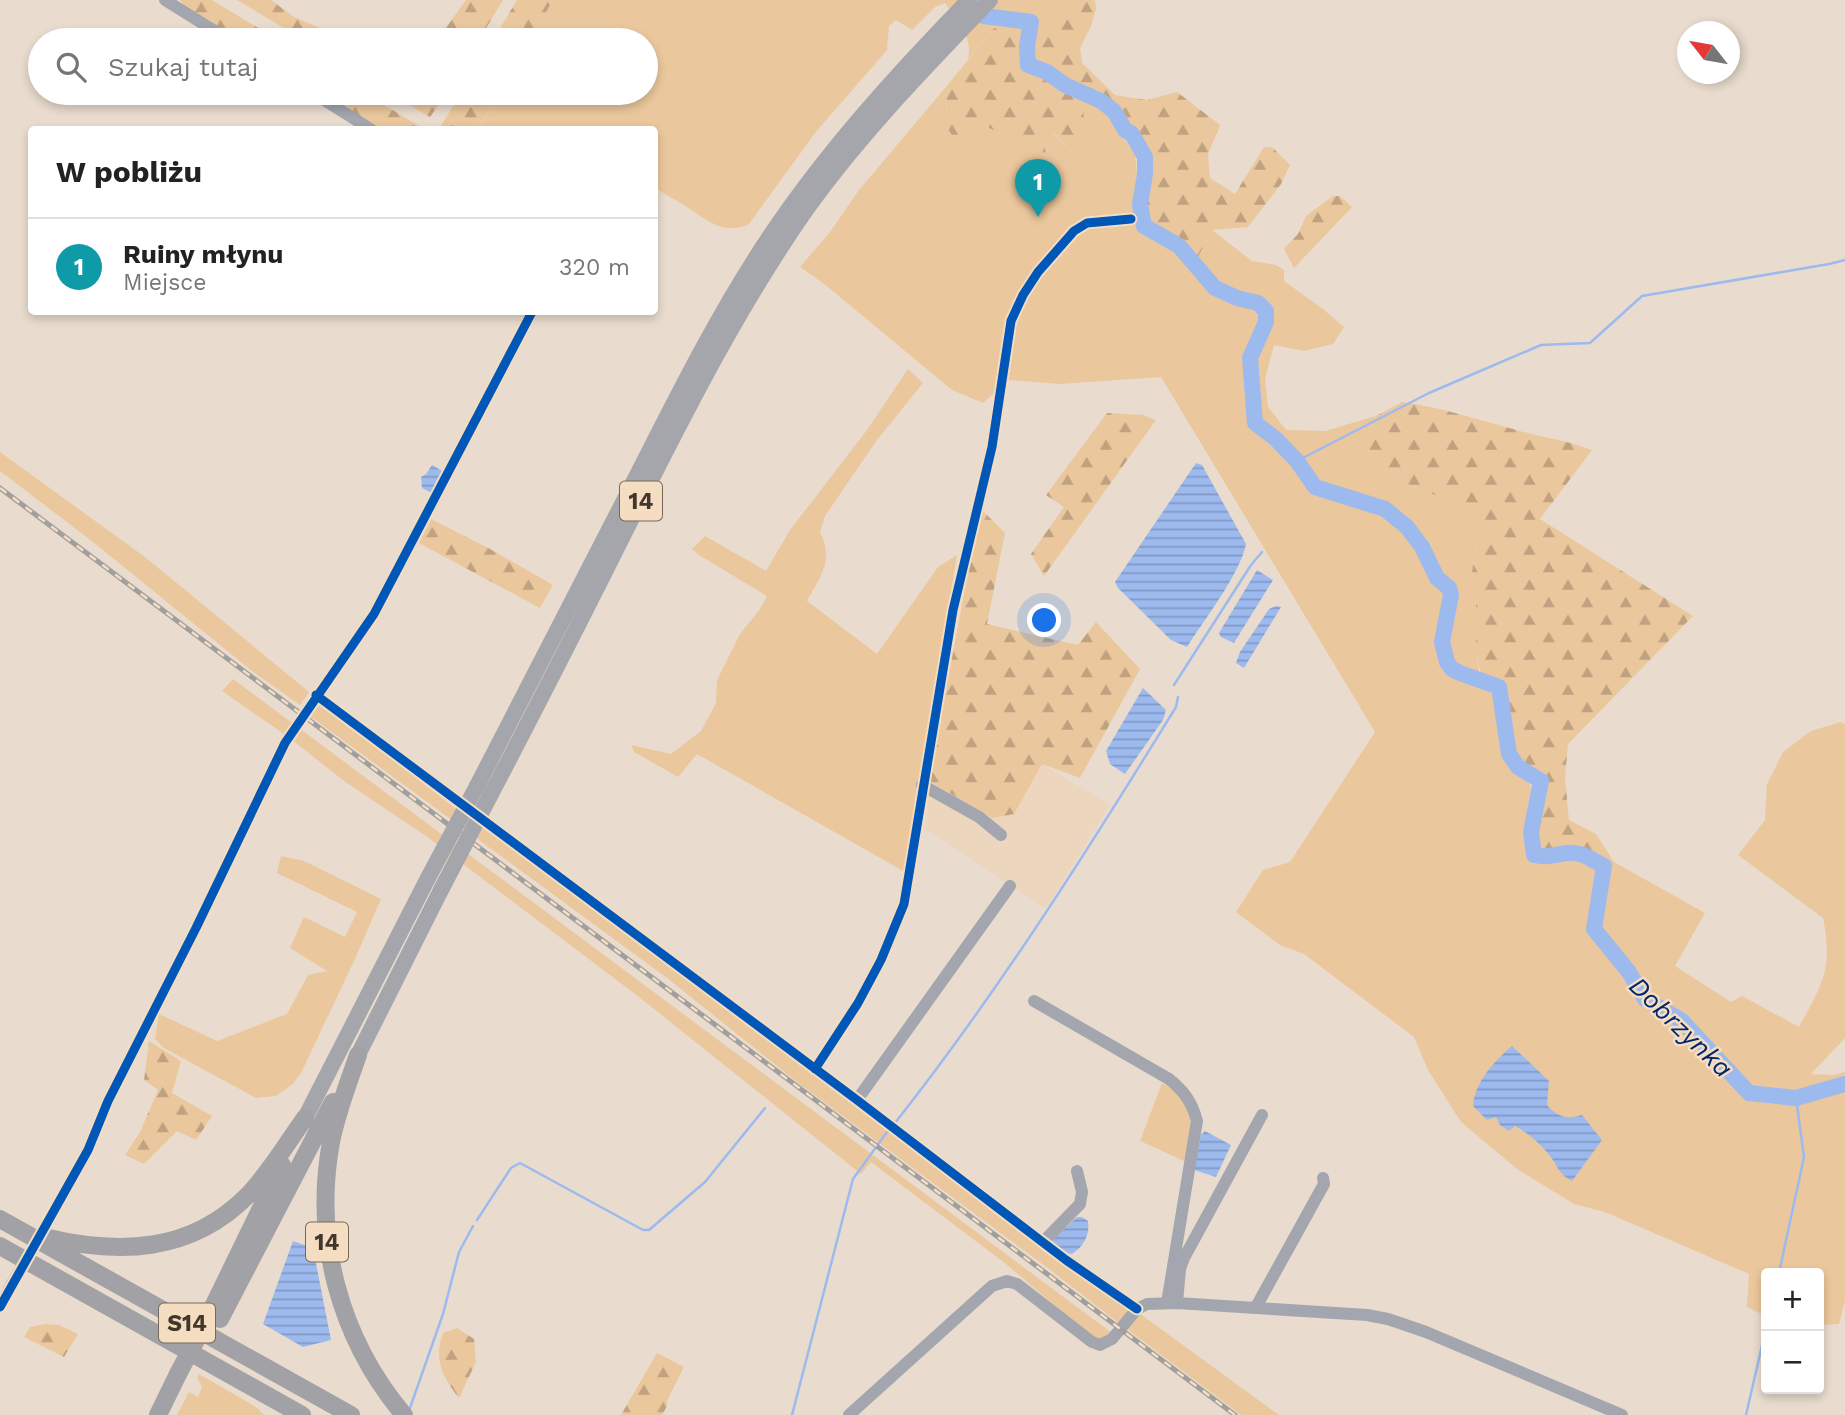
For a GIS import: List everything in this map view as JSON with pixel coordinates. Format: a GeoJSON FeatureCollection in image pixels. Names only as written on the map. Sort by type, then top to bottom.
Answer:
{"type":"FeatureCollection","features":[{"type":"Feature","properties":{"kind":"highway"},"geometry":{"type":"LineString","coordinates":[[159,1415],[358,1055]]}},
{"type":"Feature","properties":{"kind":"highway","name":"14"},"geometry":{"type":"LineString","coordinates":[[358,1055],[339,1110],[328,1161],[327,1241],[337,1288],[354,1338],[371,1370],[404,1415]]}},
{"type":"Feature","properties":{"kind":"highway"},"geometry":{"type":"LineString","coordinates":[[22,1232],[70,1243],[115,1249],[140,1247],[182,1237],[215,1220],[247,1195],[263,1178],[305,1118]]}},
{"type":"Feature","properties":{"kind":"highway","name":"14"},"geometry":{"type":"LineString","coordinates":[[215,1316],[305,1118]]}},
{"type":"Feature","properties":{"kind":"highway","name":"S14"},"geometry":{"type":"LineString","coordinates":[[0,1219],[351,1415]]}},
{"type":"Feature","properties":{"kind":"highway","name":"S14"},"geometry":{"type":"LineString","coordinates":[[0,1247],[302,1415]]}},
{"type":"Feature","properties":{"kind":"highway"},"geometry":{"type":"LineString","coordinates":[[172,1415],[184,1374]]}},
{"type":"Feature","properties":{"kind":"highway"},"geometry":{"type":"LineString","coordinates":[[234,1376],[266,1405],[273,1415]]}},
{"type":"Feature","properties":{"kind":"main road","name":"14"},"geometry":{"type":"LineString","coordinates":[[358,1055],[442,888],[484,791],[761,277],[849,154],[955,26],[969,0]]}},
{"type":"Feature","properties":{"kind":"main road","name":"14"},"geometry":{"type":"LineString","coordinates":[[955,26],[990,0]]}},
{"type":"Feature","properties":{"kind":"main road","name":"14"},"geometry":{"type":"LineString","coordinates":[[305,1118],[428,878],[484,791]]}},
{"type":"Feature","properties":{"kind":"street"},"geometry":{"type":"LineString","coordinates":[[165,0],[210,28]]}},
{"type":"Feature","properties":{"kind":"street"},"geometry":{"type":"LineString","coordinates":[[332,105],[366,126]]}},
{"type":"Feature","properties":{"kind":"street"},"geometry":{"type":"LineString","coordinates":[[815,1069],[866,989],[892,937],[908,883],[922,785],[953,610],[992,447],[1010,321],[1038,272],[1074,231],[1087,223],[1131,219]]}},
{"type":"Feature","properties":{"kind":"street"},"geometry":{"type":"LineString","coordinates":[[0,1307],[88,1150],[108,1101],[196,928],[285,743],[374,614],[530,315]]}},
{"type":"Feature","properties":{"kind":"street"},"geometry":{"type":"LineString","coordinates":[[316,695],[1104,1288],[1137,1309]]}},
{"type":"Feature","properties":{"kind":"street"},"geometry":{"type":"LineString","coordinates":[[922,785],[979,817],[1001,835]]}},
{"type":"Feature","properties":{"kind":"street"},"geometry":{"type":"LineString","coordinates":[[857,1100],[1010,886]]}},
{"type":"Feature","properties":{"kind":"street"},"geometry":{"type":"LineString","coordinates":[[1034,1001],[1169,1079],[1193,1106],[1197,1121],[1172,1303]]}},
{"type":"Feature","properties":{"kind":"street"},"geometry":{"type":"LineString","coordinates":[[1172,1303],[1184,1258],[1262,1115]]}},
{"type":"Feature","properties":{"kind":"street"},"geometry":{"type":"LineString","coordinates":[[1043,1242],[1080,1204],[1082,1192],[1077,1171]]}},
{"type":"Feature","properties":{"kind":"street"},"geometry":{"type":"LineString","coordinates":[[1256,1307],[1324,1184],[1322,1178]]}},
{"type":"Feature","properties":{"kind":"street"},"geometry":{"type":"LineString","coordinates":[[849,1415],[974,1303],[999,1283],[1007,1281],[1017,1284],[1092,1342],[1100,1345],[1112,1339],[1137,1309],[1147,1304],[1341,1312],[1388,1319],[1426,1332],[1622,1415]]}},
{"type":"Feature","properties":{"kind":"shaded area"},"geometry":{"type":"Polygon","coordinates":[[[1042,764],[1110,805],[1046,909],[926,830],[929,781],[1014,814],[1042,764]]]}},
{"type":"Feature","properties":{"kind":"green space"},"geometry":{"type":"Polygon","coordinates":[[[180,0],[212,0],[258,28],[218,28],[187,9],[180,0]]]}},
{"type":"Feature","properties":{"kind":"green space"},"geometry":{"type":"Polygon","coordinates":[[[237,0],[271,0],[294,17],[319,28],[284,28],[237,0]]]}},
{"type":"Feature","properties":{"kind":"green space"},"geometry":{"type":"Polygon","coordinates":[[[466,0],[503,0],[486,28],[446,28],[466,0]]]}},
{"type":"Feature","properties":{"kind":"green space"},"geometry":{"type":"Polygon","coordinates":[[[517,0],[553,0],[537,28],[500,28],[517,0]]]}},
{"type":"Feature","properties":{"kind":"green space"},"geometry":{"type":"Polygon","coordinates":[[[553,0],[1067,0],[1075,18],[993,29],[968,59],[966,36],[945,3],[935,7],[912,30],[896,20],[889,26],[887,50],[815,133],[749,224],[731,228],[707,220],[658,190],[658,126],[480,126],[493,105],[658,105],[658,28],[537,28],[553,0]]]}},
{"type":"Feature","properties":{"kind":"green space"},"geometry":{"type":"Polygon","coordinates":[[[1067,0],[1095,0],[1096,9],[1091,26],[1080,48],[1082,63],[1115,95],[1147,100],[1177,92],[1220,125],[1208,154],[1210,178],[1235,194],[1264,147],[1272,147],[1290,165],[1281,184],[1248,227],[1212,230],[1195,263],[1179,246],[1144,226],[1140,204],[1145,171],[1144,155],[1137,142],[1098,100],[1083,94],[1084,123],[1072,152],[1054,133],[1044,140],[1050,182],[1026,175],[1010,138],[983,125],[963,151],[947,128],[946,87],[993,29],[1036,13],[1046,21],[1075,18],[1067,0]]]}},
{"type":"Feature","properties":{"kind":"green space"},"geometry":{"type":"Polygon","coordinates":[[[946,87],[947,128],[963,151],[983,125],[1010,138],[1026,175],[1050,182],[1044,140],[1053,133],[1071,151],[1084,123],[1082,99],[1098,105],[1135,154],[1137,174],[1134,204],[1137,224],[1142,233],[1177,252],[1214,292],[1258,309],[1262,319],[1247,358],[1250,419],[1254,428],[1290,456],[1321,494],[1381,512],[1395,523],[1415,544],[1430,575],[1446,590],[1440,638],[1441,654],[1449,669],[1484,685],[1494,698],[1503,754],[1525,777],[1531,790],[1532,808],[1526,837],[1527,856],[1537,861],[1568,858],[1595,869],[1614,862],[1705,913],[1675,966],[1731,1002],[1742,996],[1799,1027],[1824,975],[1827,950],[1823,918],[1738,855],[1765,820],[1767,784],[1783,752],[1811,731],[1841,722],[1845,724],[1845,1038],[1811,1074],[1833,1075],[1845,1072],[1845,1301],[1839,1324],[1824,1325],[1824,1268],[1761,1268],[1761,1314],[1747,1307],[1749,1274],[1605,1212],[1574,1204],[1517,1169],[1461,1122],[1428,1070],[1414,1037],[1304,954],[1280,945],[1236,912],[1263,870],[1290,862],[1375,732],[1161,377],[1060,384],[1008,380],[983,403],[952,390],[800,267],[830,232],[859,190],[946,87]]]}},
{"type":"Feature","properties":{"kind":"green space"},"geometry":{"type":"Polygon","coordinates":[[[340,105],[384,105],[419,126],[374,126],[340,105]]]}},
{"type":"Feature","properties":{"kind":"green space"},"geometry":{"type":"Polygon","coordinates":[[[409,105],[438,105],[430,117],[409,105]]]}},
{"type":"Feature","properties":{"kind":"green space"},"geometry":{"type":"Polygon","coordinates":[[[454,105],[493,105],[479,126],[441,126],[454,105]]]}},
{"type":"Feature","properties":{"kind":"green space"},"geometry":{"type":"Polygon","coordinates":[[[1333,196],[1340,196],[1352,207],[1294,268],[1284,249],[1298,234],[1306,216],[1333,196]]]}},
{"type":"Feature","properties":{"kind":"green space"},"geometry":{"type":"Polygon","coordinates":[[[1212,230],[1252,261],[1276,265],[1284,270],[1284,281],[1344,327],[1333,344],[1304,351],[1274,345],[1265,379],[1268,407],[1286,430],[1325,431],[1376,416],[1366,441],[1373,467],[1462,506],[1480,527],[1472,571],[1476,593],[1476,652],[1480,676],[1454,666],[1447,654],[1445,628],[1452,605],[1451,586],[1440,576],[1424,544],[1409,525],[1387,506],[1318,484],[1280,437],[1258,420],[1253,366],[1269,319],[1268,309],[1217,284],[1199,260],[1198,257],[1212,230]]]}},
{"type":"Feature","properties":{"kind":"green space"},"geometry":{"type":"Polygon","coordinates":[[[908,369],[923,383],[877,440],[825,516],[820,532],[826,560],[807,601],[877,654],[938,567],[957,555],[905,872],[697,754],[678,777],[634,752],[631,745],[671,754],[701,731],[716,703],[717,680],[740,634],[767,596],[692,549],[705,536],[766,571],[790,530],[867,430],[908,369]]]}},
{"type":"Feature","properties":{"kind":"green space"},"geometry":{"type":"Polygon","coordinates":[[[1402,402],[1444,410],[1592,450],[1540,519],[1693,616],[1568,744],[1565,778],[1569,820],[1596,834],[1614,862],[1604,866],[1570,852],[1546,858],[1534,855],[1531,832],[1541,781],[1518,767],[1509,754],[1499,687],[1482,680],[1476,652],[1476,593],[1472,571],[1480,527],[1462,506],[1373,467],[1366,441],[1376,416],[1402,402]]]}},
{"type":"Feature","properties":{"kind":"green space"},"geometry":{"type":"Polygon","coordinates":[[[1107,413],[1143,415],[1156,420],[1044,576],[1031,554],[1064,507],[1046,495],[1107,413]]]}},
{"type":"Feature","properties":{"kind":"green space"},"geometry":{"type":"Polygon","coordinates":[[[0,452],[145,557],[309,692],[300,705],[252,671],[93,542],[0,471],[0,452]]]}},
{"type":"Feature","properties":{"kind":"green space"},"geometry":{"type":"Polygon","coordinates":[[[980,508],[1005,533],[987,624],[1078,645],[1096,622],[1140,669],[1080,778],[1042,764],[1014,814],[992,818],[929,781],[980,508]]]}},
{"type":"Feature","properties":{"kind":"green space"},"geometry":{"type":"Polygon","coordinates":[[[431,519],[553,585],[540,608],[419,543],[431,519]]]}},
{"type":"Feature","properties":{"kind":"green space"},"geometry":{"type":"Polygon","coordinates":[[[233,679],[1112,1333],[1103,1341],[1093,1338],[1006,1264],[871,1162],[861,1174],[639,997],[426,836],[344,781],[291,739],[222,691],[233,679]]]}},
{"type":"Feature","properties":{"kind":"green space"},"geometry":{"type":"Polygon","coordinates":[[[318,704],[465,816],[590,902],[776,1047],[892,1130],[1126,1308],[1128,1314],[1120,1324],[797,1082],[667,978],[310,716],[318,704]]]}},
{"type":"Feature","properties":{"kind":"green space"},"geometry":{"type":"Polygon","coordinates":[[[281,856],[304,861],[381,899],[301,1073],[293,1084],[276,1096],[256,1098],[164,1048],[155,1039],[159,1014],[217,1041],[287,1014],[308,975],[327,971],[290,948],[304,917],[345,937],[357,912],[277,873],[281,856]]]}},
{"type":"Feature","properties":{"kind":"green space"},"geometry":{"type":"Polygon","coordinates":[[[149,1041],[181,1061],[172,1093],[212,1116],[196,1140],[177,1131],[144,1164],[125,1155],[140,1132],[158,1090],[144,1080],[149,1041]]]}},
{"type":"Feature","properties":{"kind":"green space"},"geometry":{"type":"Polygon","coordinates":[[[1162,1083],[1182,1099],[1190,1117],[1186,1162],[1140,1141],[1162,1083]]]}},
{"type":"Feature","properties":{"kind":"green space"},"geometry":{"type":"Polygon","coordinates":[[[1139,1313],[1279,1415],[1241,1415],[1127,1329],[1139,1313]]]}},
{"type":"Feature","properties":{"kind":"green space"},"geometry":{"type":"Polygon","coordinates":[[[59,1325],[78,1334],[64,1357],[24,1337],[30,1327],[59,1325]]]}},
{"type":"Feature","properties":{"kind":"green space"},"geometry":{"type":"Polygon","coordinates":[[[457,1328],[474,1339],[476,1362],[459,1398],[448,1383],[439,1360],[443,1333],[457,1328]]]}},
{"type":"Feature","properties":{"kind":"green space"},"geometry":{"type":"Polygon","coordinates":[[[657,1353],[684,1367],[662,1415],[621,1415],[657,1353]]]}},
{"type":"Feature","properties":{"kind":"green space"},"geometry":{"type":"Polygon","coordinates":[[[199,1374],[256,1407],[264,1415],[177,1415],[189,1392],[198,1397],[202,1387],[197,1378],[199,1374]]]}},
{"type":"Feature","properties":{"kind":"water"},"geometry":{"type":"Polygon","coordinates":[[[1196,463],[1202,465],[1246,544],[1229,583],[1187,647],[1171,640],[1115,582],[1196,463]]]}},
{"type":"Feature","properties":{"kind":"water"},"geometry":{"type":"Polygon","coordinates":[[[432,465],[444,472],[432,493],[422,488],[421,477],[432,465]]]}},
{"type":"Feature","properties":{"kind":"water"},"geometry":{"type":"Polygon","coordinates":[[[1257,570],[1273,580],[1234,643],[1221,637],[1219,633],[1257,570]]]}},
{"type":"Feature","properties":{"kind":"water"},"geometry":{"type":"Polygon","coordinates":[[[1281,607],[1244,668],[1236,663],[1240,652],[1269,609],[1281,607]]]}},
{"type":"Feature","properties":{"kind":"water"},"geometry":{"type":"Polygon","coordinates":[[[1143,688],[1166,710],[1163,720],[1125,774],[1110,764],[1106,751],[1143,688]]]}},
{"type":"Feature","properties":{"kind":"water"},"geometry":{"type":"Polygon","coordinates":[[[1512,1046],[1549,1081],[1547,1105],[1563,1116],[1582,1115],[1602,1140],[1572,1181],[1561,1173],[1529,1135],[1515,1126],[1509,1131],[1500,1125],[1496,1117],[1487,1120],[1473,1106],[1482,1080],[1512,1046]]]}},
{"type":"Feature","properties":{"kind":"water"},"geometry":{"type":"Polygon","coordinates":[[[1205,1131],[1231,1145],[1216,1177],[1194,1170],[1201,1135],[1205,1131]]]}},
{"type":"Feature","properties":{"kind":"water"},"geometry":{"type":"Polygon","coordinates":[[[1077,1217],[1088,1221],[1087,1235],[1076,1251],[1072,1254],[1066,1253],[1053,1243],[1053,1239],[1077,1217]]]}},
{"type":"Feature","properties":{"kind":"water"},"geometry":{"type":"Polygon","coordinates":[[[293,1241],[313,1248],[331,1340],[303,1347],[263,1324],[293,1241]]]}},
{"type":"Feature","properties":{"kind":"waterway","name":"Dobrzynka"},"geometry":{"type":"LineString","coordinates":[[975,0],[984,16],[1031,22],[1027,46],[1028,65],[1047,72],[1065,85],[1101,101],[1114,111],[1125,130],[1132,134],[1145,157],[1140,204],[1144,226],[1179,246],[1215,288],[1237,298],[1258,303],[1266,311],[1266,322],[1250,358],[1255,423],[1276,439],[1297,461],[1315,487],[1385,509],[1407,527],[1422,547],[1437,578],[1449,588],[1451,595],[1442,642],[1447,662],[1452,669],[1460,673],[1499,687],[1509,754],[1518,767],[1541,781],[1531,832],[1534,855],[1577,853],[1604,866],[1594,929],[1629,972],[1645,999],[1682,1021],[1749,1093],[1796,1098],[1845,1084]]}},
{"type":"Feature","properties":{"kind":"waterway"},"geometry":{"type":"LineString","coordinates":[[1297,461],[1429,393],[1541,345],[1590,343],[1642,296],[1845,260]]}},
{"type":"Feature","properties":{"kind":"waterway"},"geometry":{"type":"LineString","coordinates":[[1174,685],[1262,552]]}},
{"type":"Feature","properties":{"kind":"waterway"},"geometry":{"type":"LineString","coordinates":[[895,1123],[1042,919],[1176,707],[1178,697]]}},
{"type":"Feature","properties":{"kind":"waterway"},"geometry":{"type":"LineString","coordinates":[[1780,1268],[1804,1157],[1796,1098]]}},
{"type":"Feature","properties":{"kind":"waterway"},"geometry":{"type":"LineString","coordinates":[[477,1220],[511,1168],[520,1163],[643,1230],[649,1230],[705,1182],[765,1108]]}},
{"type":"Feature","properties":{"kind":"waterway"},"geometry":{"type":"LineString","coordinates":[[792,1415],[853,1179],[887,1132]]}},
{"type":"Feature","properties":{"kind":"waterway"},"geometry":{"type":"LineString","coordinates":[[410,1408],[443,1314],[459,1252],[473,1226]]}},
{"type":"Feature","properties":{"kind":"waterway"},"geometry":{"type":"LineString","coordinates":[[1746,1415],[1765,1331]]}},
{"type":"Feature","properties":{"kind":"railway"},"geometry":{"type":"LineString","coordinates":[[0,488],[1235,1415]]}},
{"type":"Feature","properties":{"kind":"cycle path"},"geometry":{"type":"LineString","coordinates":[[815,1069],[858,1003],[881,960],[904,904],[953,610],[992,447],[1011,321],[1038,272],[1074,231],[1087,223],[1131,219]]}},
{"type":"Feature","properties":{"kind":"cycle path"},"geometry":{"type":"LineString","coordinates":[[0,1307],[88,1150],[108,1101],[196,928],[285,743],[374,614],[530,315]]}},
{"type":"Feature","properties":{"kind":"cycle path"},"geometry":{"type":"LineString","coordinates":[[316,695],[1066,1260],[1137,1309]]}},
{"type":"Feature","properties":{"kind":"place","name":"Ruiny młynu"},"geometry":{"type":"Point","coordinates":[1038,217]}}]}
